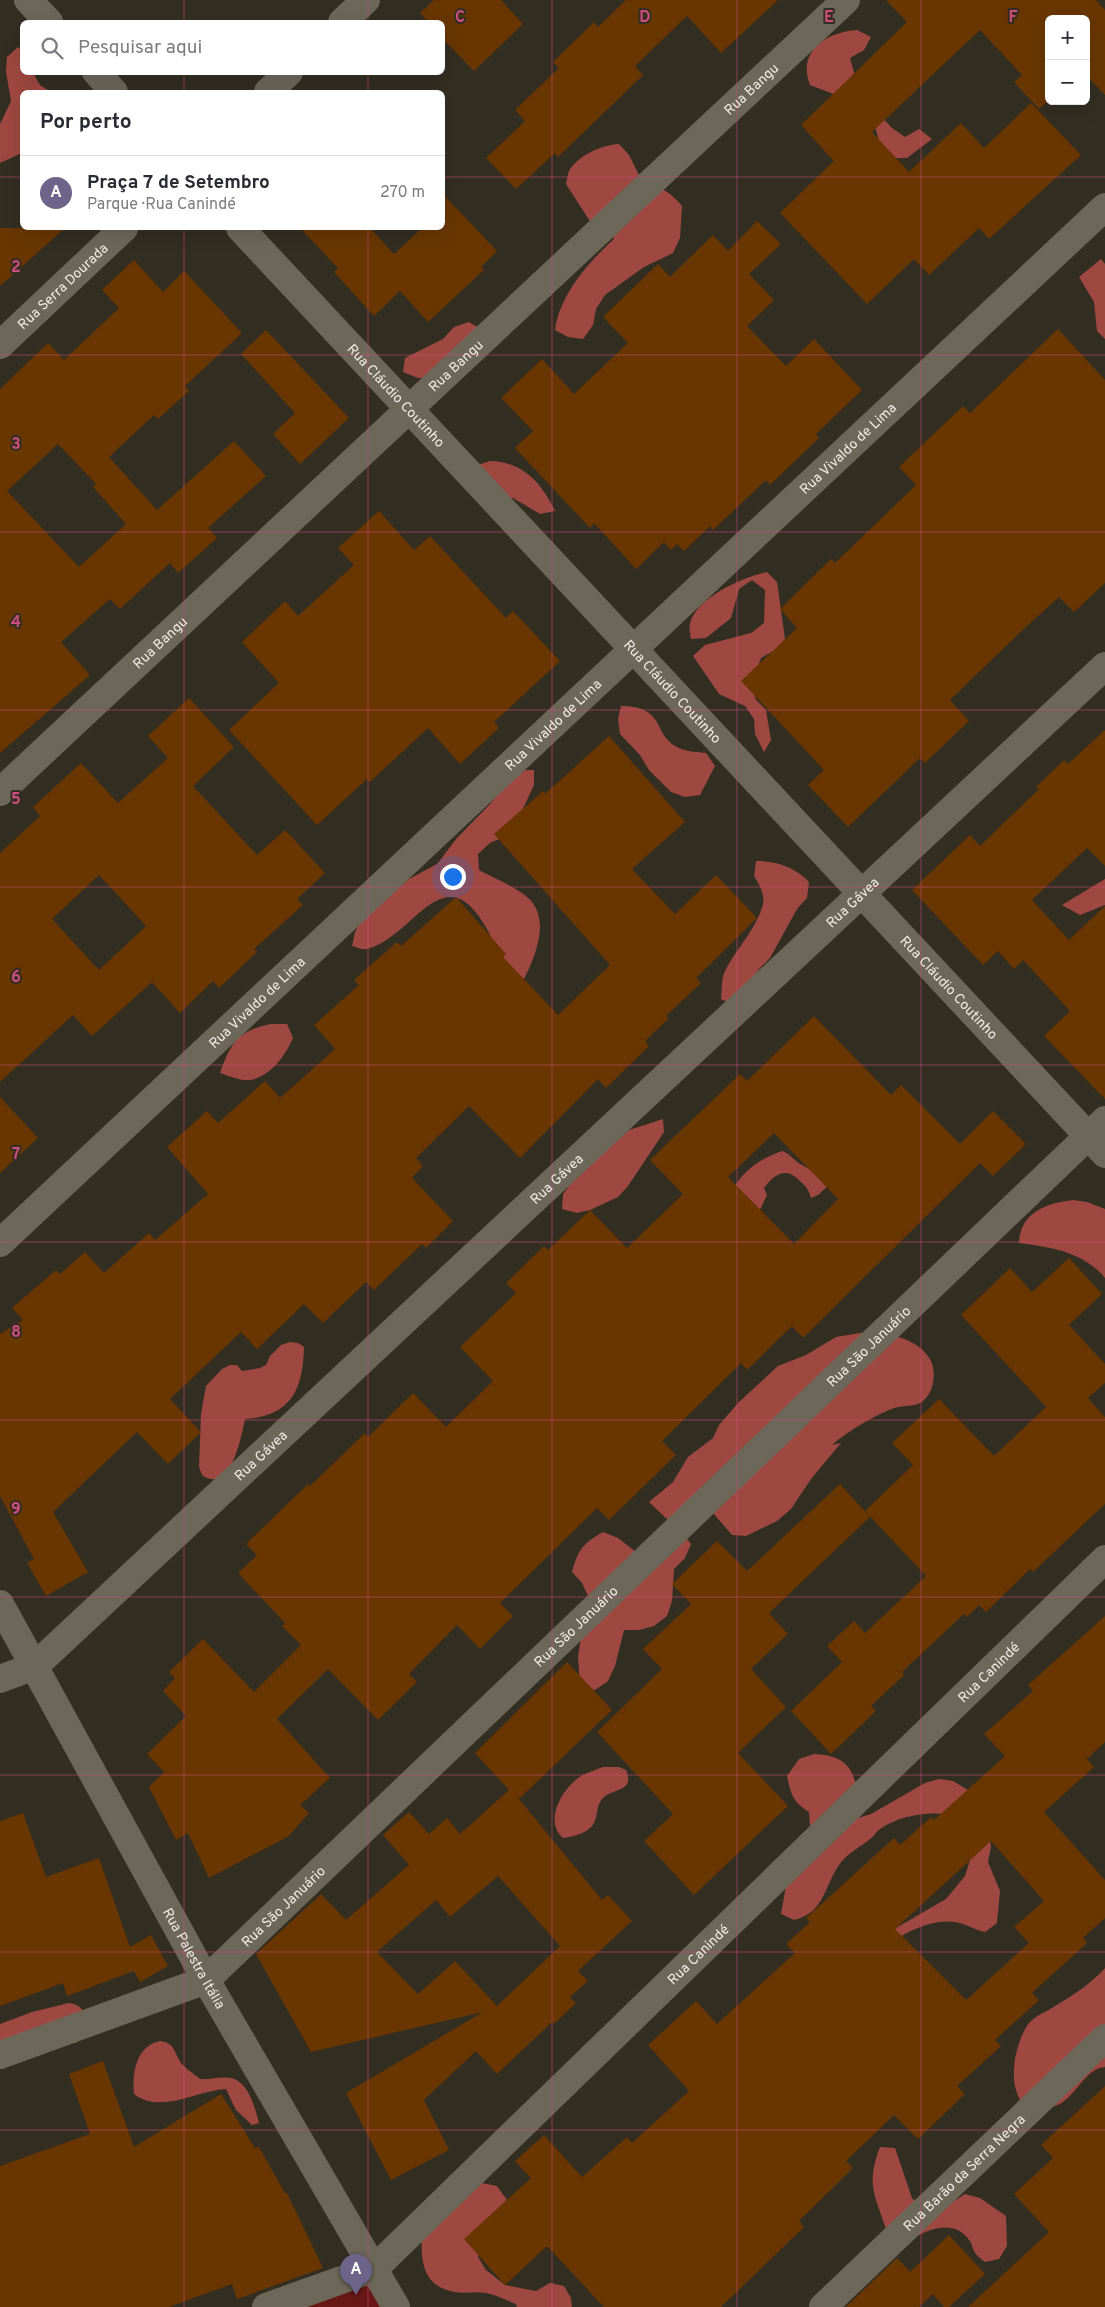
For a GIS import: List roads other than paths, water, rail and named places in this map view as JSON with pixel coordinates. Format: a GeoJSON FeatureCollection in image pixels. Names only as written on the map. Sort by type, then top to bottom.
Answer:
{"type":"FeatureCollection","features":[{"type":"Feature","properties":{"kind":"street"},"geometry":{"type":"LineString","coordinates":[[28,0],[47,20]]}},
{"type":"Feature","properties":{"kind":"street"},"geometry":{"type":"LineString","coordinates":[[344,20],[366,0]]}},
{"type":"Feature","properties":{"kind":"street","name":"Rua Bangu"},"geometry":{"type":"LineString","coordinates":[[0,792],[411,410],[846,0]]}},
{"type":"Feature","properties":{"kind":"street"},"geometry":{"type":"LineString","coordinates":[[99,75],[112,90]]}},
{"type":"Feature","properties":{"kind":"street"},"geometry":{"type":"LineString","coordinates":[[270,90],[286,75]]}},
{"type":"Feature","properties":{"kind":"street","name":"Rua Vivaldo de Lima"},"geometry":{"type":"LineString","coordinates":[[0,1243],[1105,207]]}},
{"type":"Feature","properties":{"kind":"street","name":"Rua Serra Dourada"},"geometry":{"type":"LineString","coordinates":[[0,344],[122,230]]}},
{"type":"Feature","properties":{"kind":"street","name":"Rua Cláudio Coutinho"},"geometry":{"type":"LineString","coordinates":[[242,230],[862,893],[1099,1136]]}},
{"type":"Feature","properties":{"kind":"street","name":"Rua Gávea"},"geometry":{"type":"LineString","coordinates":[[0,1679],[35,1666],[1105,666]]}},
{"type":"Feature","properties":{"kind":"street","name":"Rua São Januário"},"geometry":{"type":"LineString","coordinates":[[0,2055],[206,1980],[1099,1136]]}},
{"type":"Feature","properties":{"kind":"street","name":"Rua Canindé"},"geometry":{"type":"LineString","coordinates":[[266,2307],[375,2268],[1105,1560]]}},
{"type":"Feature","properties":{"kind":"street","name":"Rua Palestra Itália"},"geometry":{"type":"LineString","coordinates":[[0,1604],[206,1980],[396,2307]]}},
{"type":"Feature","properties":{"kind":"street","name":"Rua Barão da Serra Negra"},"geometry":{"type":"LineString","coordinates":[[823,2307],[1105,2038]]}},
{"type":"Feature","properties":{"kind":"place","name":"Praça 7 de Setembro"},"geometry":{"type":"Point","coordinates":[356,2295]}}]}
